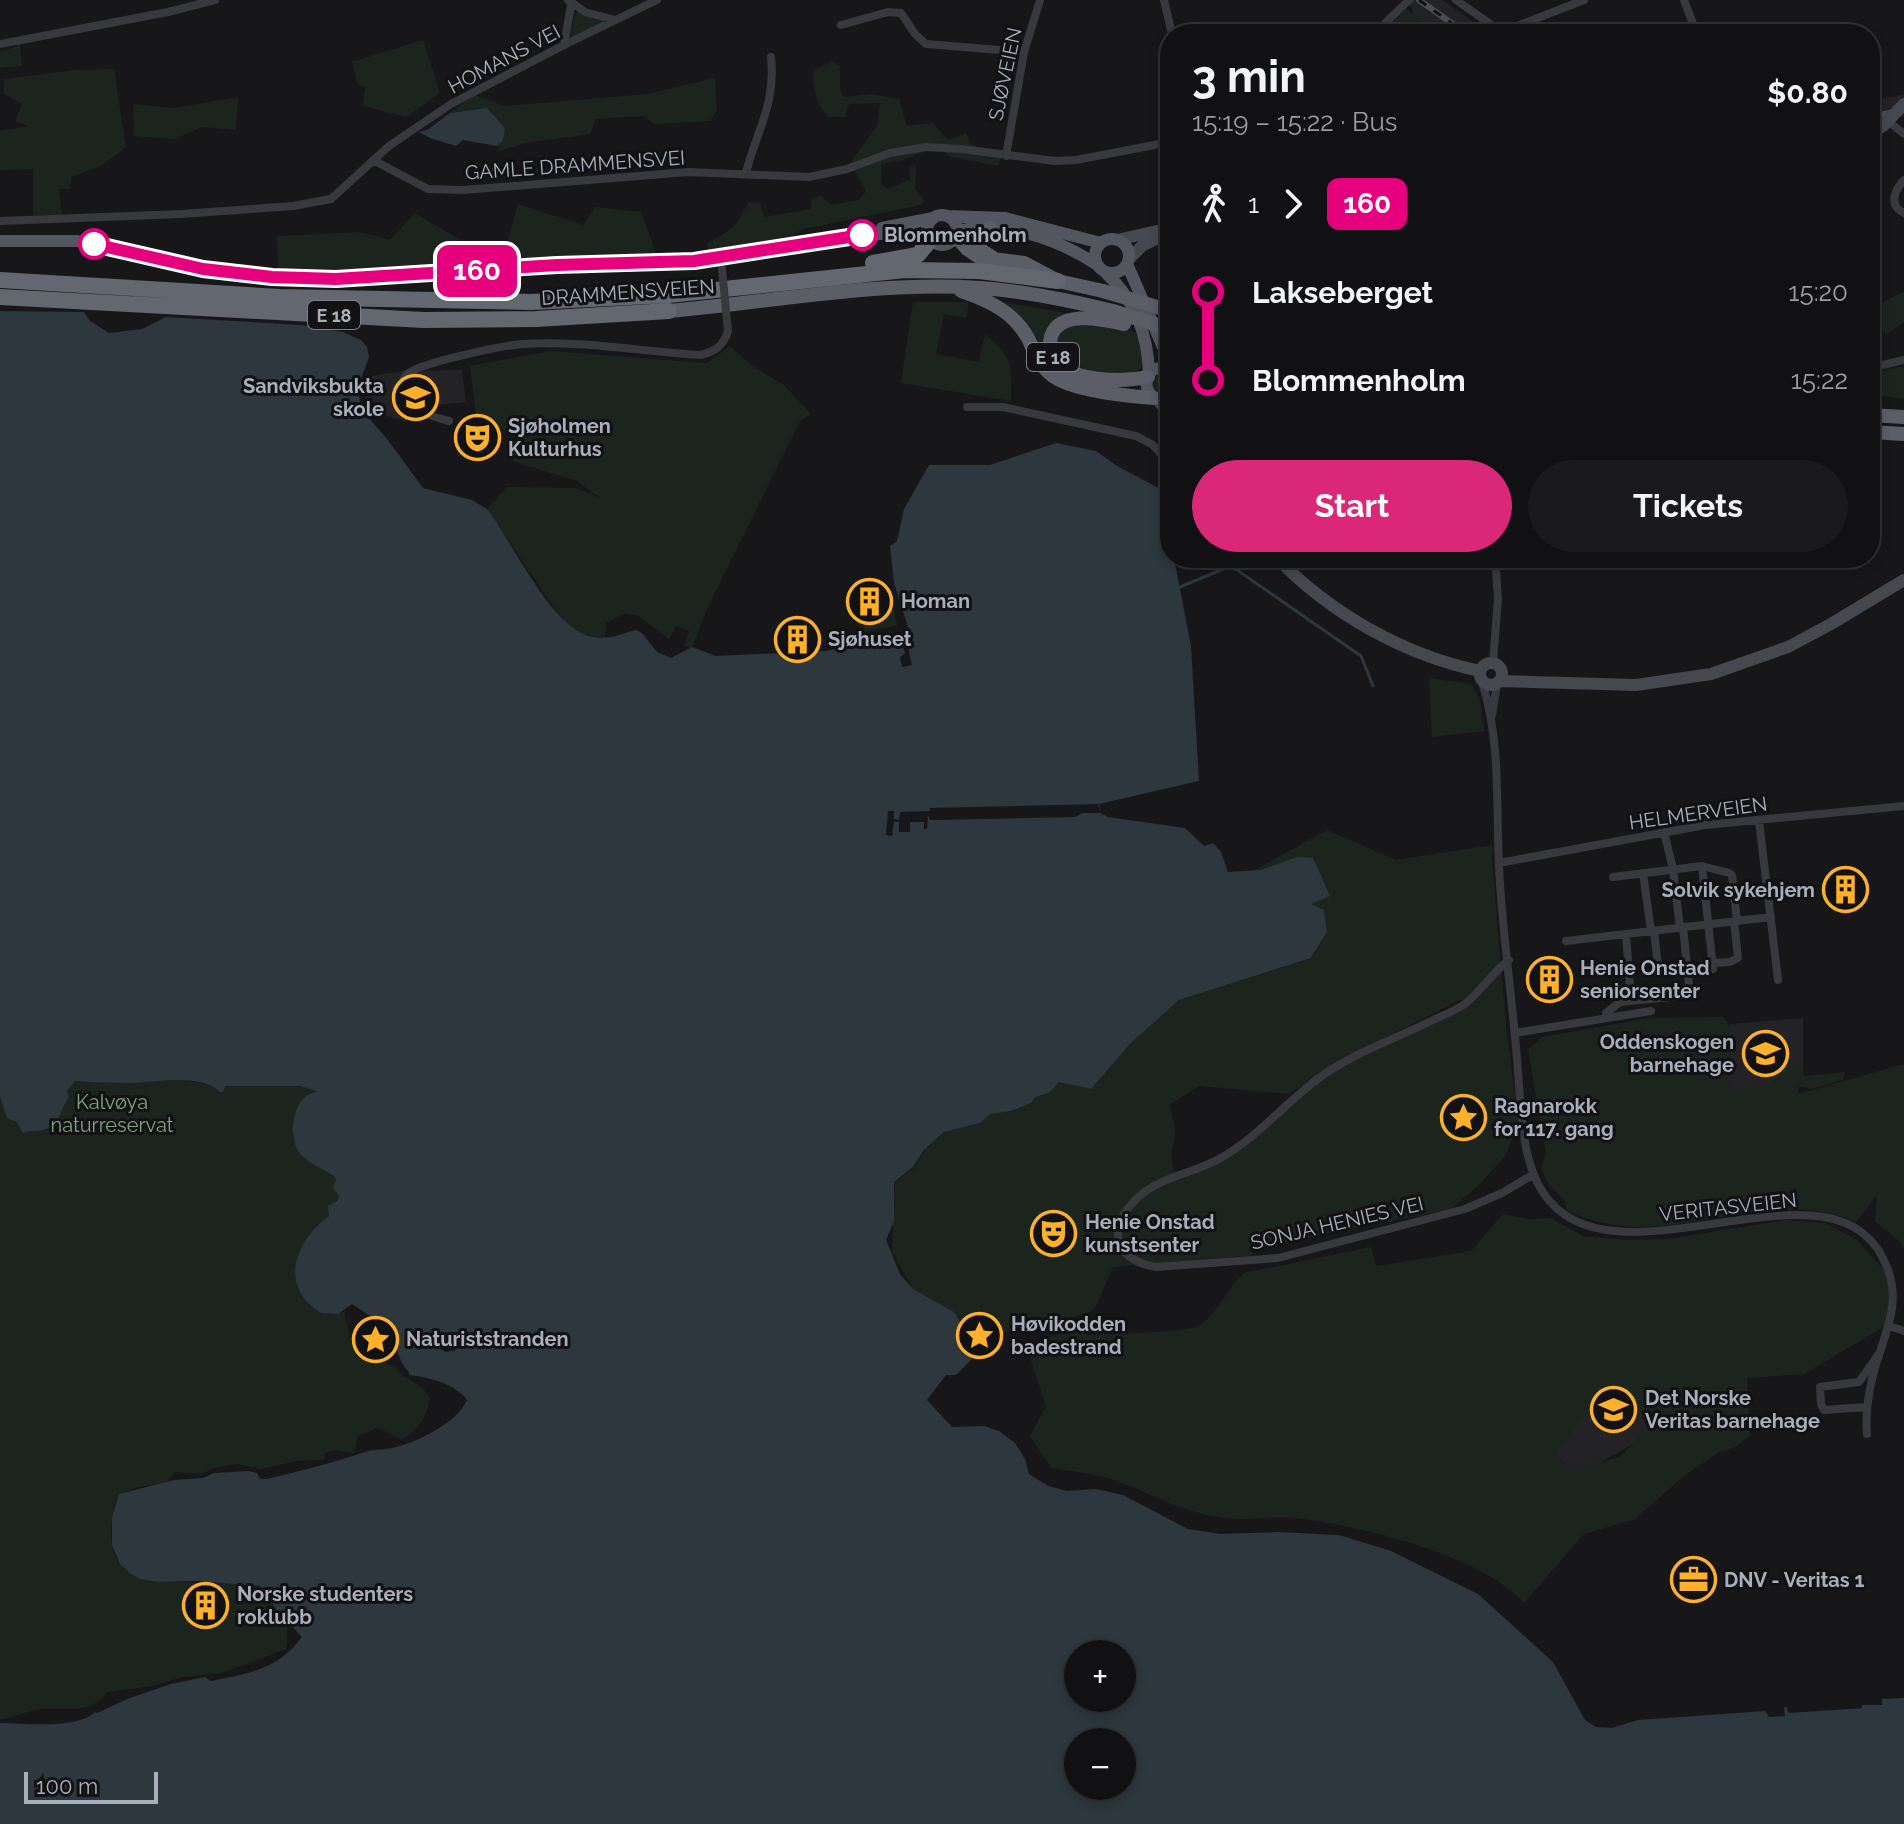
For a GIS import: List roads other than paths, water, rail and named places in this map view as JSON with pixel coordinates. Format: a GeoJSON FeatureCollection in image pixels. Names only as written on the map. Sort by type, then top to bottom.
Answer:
{"type":"FeatureCollection","features":[{"type":"Feature","properties":{"kind":"highway"},"geometry":{"type":"LineString","coordinates":[[990,228],[978,243],[982,251],[992,258]]}},
{"type":"Feature","properties":{"kind":"highway","name":"E 18"},"geometry":{"type":"LineString","coordinates":[[957,234],[973,254],[1024,263],[1058,281]]}},
{"type":"Feature","properties":{"kind":"highway","name":"E 18"},"geometry":{"type":"LineString","coordinates":[[812,279],[835,266],[910,258],[918,255],[930,237]]}},
{"type":"Feature","properties":{"kind":"highway","name":"DRAMMENSVEIEN"},"geometry":{"type":"LineString","coordinates":[[0,280],[280,297],[531,302],[668,295],[942,269],[1058,281],[1160,308]]}},
{"type":"Feature","properties":{"kind":"highway","name":"E 18"},"geometry":{"type":"LineString","coordinates":[[941,287],[975,296],[1004,309],[1024,332],[1040,363],[1057,379],[1160,400]]}},
{"type":"Feature","properties":{"kind":"highway","name":"DRAMMENSVEIEN"},"geometry":{"type":"LineString","coordinates":[[0,297],[424,320],[536,319],[669,311],[870,289],[941,287],[1033,294],[1113,311],[1160,326]]}},
{"type":"Feature","properties":{"kind":"highway","name":"E 18"},"geometry":{"type":"LineString","coordinates":[[1148,375],[1120,381],[1078,374],[1057,363],[1050,343],[1054,331],[1069,319],[1098,319],[1160,336]]}},
{"type":"Feature","properties":{"kind":"highway"},"geometry":{"type":"LineString","coordinates":[[1880,416],[1904,417]]}},
{"type":"Feature","properties":{"kind":"highway"},"geometry":{"type":"LineString","coordinates":[[1880,433],[1904,434]]}},
{"type":"Feature","properties":{"kind":"main road"},"geometry":{"type":"LineString","coordinates":[[1880,128],[1904,104]]}},
{"type":"Feature","properties":{"kind":"main road"},"geometry":{"type":"LineString","coordinates":[[947,216],[955,221],[957,234]]}},
{"type":"Feature","properties":{"kind":"main road"},"geometry":{"type":"LineString","coordinates":[[864,235],[893,225],[947,216],[1005,218],[1101,243],[1160,232]]}},
{"type":"Feature","properties":{"kind":"main road"},"geometry":{"type":"LineString","coordinates":[[930,237],[928,228],[933,218]]}},
{"type":"Feature","properties":{"kind":"main road"},"geometry":{"type":"LineString","coordinates":[[0,241],[77,241],[203,269],[272,277],[336,279],[420,276],[543,265],[722,264],[786,248],[864,235],[912,232],[946,244],[957,234],[974,227],[1050,241],[1101,268],[1118,272],[1142,246],[1160,236]]}},
{"type":"Feature","properties":{"kind":"main road"},"geometry":{"type":"LineString","coordinates":[[1117,240],[1126,247],[1128,261],[1160,340]]}},
{"type":"Feature","properties":{"kind":"main road"},"geometry":{"type":"LineString","coordinates":[[1101,243],[1095,252],[1101,268],[1130,304],[1142,325],[1148,347],[1147,389],[1160,399]]}},
{"type":"Feature","properties":{"kind":"main road"},"geometry":{"type":"LineString","coordinates":[[1148,375],[1160,367]]}},
{"type":"Feature","properties":{"kind":"main road"},"geometry":{"type":"LineString","coordinates":[[1289,568],[1336,608],[1375,632],[1411,650],[1481,676],[1490,685],[1498,674]]}},
{"type":"Feature","properties":{"kind":"main road"},"geometry":{"type":"LineString","coordinates":[[1481,676],[1484,666],[1498,674],[1556,682],[1636,685],[1711,674],[1788,647],[1904,580]]}},
{"type":"Feature","properties":{"kind":"street"},"geometry":{"type":"LineString","coordinates":[[0,44],[215,0]]}},
{"type":"Feature","properties":{"kind":"street","name":"HOMANS VEI"},"geometry":{"type":"LineString","coordinates":[[373,160],[451,104],[657,0]]}},
{"type":"Feature","properties":{"kind":"street","name":"SJØVEIEN"},"geometry":{"type":"LineString","coordinates":[[1006,156],[1024,52],[1040,0]]}},
{"type":"Feature","properties":{"kind":"street"},"geometry":{"type":"LineString","coordinates":[[1164,0],[1170,24]]}},
{"type":"Feature","properties":{"kind":"street"},"geometry":{"type":"LineString","coordinates":[[1384,24],[1409,0]]}},
{"type":"Feature","properties":{"kind":"street"},"geometry":{"type":"LineString","coordinates":[[1456,0],[1490,24]]}},
{"type":"Feature","properties":{"kind":"street"},"geometry":{"type":"LineString","coordinates":[[1522,24],[1584,0]]}},
{"type":"Feature","properties":{"kind":"street"},"geometry":{"type":"LineString","coordinates":[[1684,0],[1693,24]]}},
{"type":"Feature","properties":{"kind":"street"},"geometry":{"type":"LineString","coordinates":[[564,45],[569,2],[585,12],[615,20]]}},
{"type":"Feature","properties":{"kind":"street"},"geometry":{"type":"LineString","coordinates":[[841,25],[888,12],[901,13],[926,44],[1024,52]]}},
{"type":"Feature","properties":{"kind":"street"},"geometry":{"type":"LineString","coordinates":[[746,173],[770,102],[773,86],[771,57]]}},
{"type":"Feature","properties":{"kind":"street"},"geometry":{"type":"LineString","coordinates":[[1888,123],[1904,134]]}},
{"type":"Feature","properties":{"kind":"street","name":"GAMLE DRAMMENSVEI"},"geometry":{"type":"LineString","coordinates":[[373,160],[428,189],[439,190],[535,186],[688,172],[809,177],[847,169],[890,153],[926,147],[1055,161],[1160,144]]}},
{"type":"Feature","properties":{"kind":"street"},"geometry":{"type":"LineString","coordinates":[[0,221],[181,214],[319,202],[338,194],[373,160]]}},
{"type":"Feature","properties":{"kind":"street"},"geometry":{"type":"LineString","coordinates":[[1904,180],[1894,200],[1895,206],[1904,213]]}},
{"type":"Feature","properties":{"kind":"street"},"geometry":{"type":"LineString","coordinates":[[449,421],[413,406],[402,384],[407,375],[426,366],[500,347],[525,344],[701,355],[713,352],[724,344],[728,331],[722,264]]}},
{"type":"Feature","properties":{"kind":"street"},"geometry":{"type":"LineString","coordinates":[[1880,366],[1904,360]]}},
{"type":"Feature","properties":{"kind":"street"},"geometry":{"type":"LineString","coordinates":[[967,407],[1003,407],[1136,436],[1153,445],[1160,453]]}},
{"type":"Feature","properties":{"kind":"street"},"geometry":{"type":"LineString","coordinates":[[1492,716],[1498,674],[1496,568]]}},
{"type":"Feature","properties":{"kind":"street"},"geometry":{"type":"LineString","coordinates":[[1481,676],[1492,716],[1499,863],[1523,1127],[1534,1174]]}},
{"type":"Feature","properties":{"kind":"street","name":"HELMERVEIEN"},"geometry":{"type":"LineString","coordinates":[[1499,863],[1705,825],[1904,806]]}},
{"type":"Feature","properties":{"kind":"street"},"geometry":{"type":"LineString","coordinates":[[1759,821],[1778,980]]}},
{"type":"Feature","properties":{"kind":"street"},"geometry":{"type":"LineString","coordinates":[[1607,1018],[1606,1013],[1616,1004],[1690,995],[1673,869],[1664,832]]}},
{"type":"Feature","properties":{"kind":"street"},"geometry":{"type":"LineString","coordinates":[[1613,877],[1702,866],[1732,875],[1738,958],[1713,966],[1702,866]]}},
{"type":"Feature","properties":{"kind":"street"},"geometry":{"type":"LineString","coordinates":[[1643,873],[1658,966]]}},
{"type":"Feature","properties":{"kind":"street"},"geometry":{"type":"LineString","coordinates":[[1566,941],[1771,917]]}},
{"type":"Feature","properties":{"kind":"street"},"geometry":{"type":"LineString","coordinates":[[1626,934],[1631,1001]]}},
{"type":"Feature","properties":{"kind":"street","name":"SONJA HENIES VEI"},"geometry":{"type":"LineString","coordinates":[[1509,960],[1492,973],[1465,1004],[1346,1061],[1309,1086],[1261,1129],[1219,1159],[1155,1183],[1143,1191],[1122,1216],[1116,1233],[1129,1255],[1145,1265],[1156,1267],[1278,1258],[1465,1209],[1502,1193],[1534,1174]]}},
{"type":"Feature","properties":{"kind":"street"},"geometry":{"type":"LineString","coordinates":[[1515,1033],[1651,1011]]}},
{"type":"Feature","properties":{"kind":"street","name":"VERITASVEIEN"},"geometry":{"type":"LineString","coordinates":[[1534,1174],[1544,1195],[1561,1212],[1594,1228],[1614,1232],[1794,1215],[1820,1216],[1846,1223],[1874,1245],[1888,1270],[1893,1293],[1889,1326],[1867,1407],[1867,1434]]}},
{"type":"Feature","properties":{"kind":"street"},"geometry":{"type":"LineString","coordinates":[[1889,1326],[1904,1331]]}},
{"type":"Feature","properties":{"kind":"street","name":"VERITASVEIEN"},"geometry":{"type":"LineString","coordinates":[[1867,1407],[1824,1410],[1821,1408],[1820,1387],[1859,1382],[1879,1355]]}},
{"type":"Feature","properties":{"kind":"waterway"},"geometry":{"type":"LineString","coordinates":[[1180,587],[1226,568]]}},
{"type":"Feature","properties":{"kind":"waterway"},"geometry":{"type":"LineString","coordinates":[[1231,568],[1361,656],[1373,686]]}},
{"type":"Feature","properties":{"kind":"railway"},"geometry":{"type":"LineString","coordinates":[[1419,0],[1453,24]]}},
{"type":"Feature","properties":{"kind":"railway"},"geometry":{"type":"LineString","coordinates":[[1880,115],[1904,110]]}},
{"type":"Feature","properties":{"kind":"place","name":"Blommenholm"},"geometry":{"type":"Point","coordinates":[862,235]}},
{"type":"Feature","properties":{"kind":"place","name":"Sandviksbukta skole"},"geometry":{"type":"Point","coordinates":[415,398]}},
{"type":"Feature","properties":{"kind":"place","name":"Sjøholmen Kulturhus"},"geometry":{"type":"Point","coordinates":[477,437]}},
{"type":"Feature","properties":{"kind":"place","name":"Homan"},"geometry":{"type":"Point","coordinates":[870,601]}},
{"type":"Feature","properties":{"kind":"place","name":"Sjøhuset"},"geometry":{"type":"Point","coordinates":[797,639]}},
{"type":"Feature","properties":{"kind":"place","name":"Solvik sykehjem"},"geometry":{"type":"Point","coordinates":[1846,890]}},
{"type":"Feature","properties":{"kind":"place","name":"Henie Onstad seniorsenter"},"geometry":{"type":"Point","coordinates":[1549,980]}},
{"type":"Feature","properties":{"kind":"place","name":"Oddenskogen barnehage"},"geometry":{"type":"Point","coordinates":[1765,1053]}},
{"type":"Feature","properties":{"kind":"place","name":"Ragnarokk for 117. gang"},"geometry":{"type":"Point","coordinates":[1463,1118]}},
{"type":"Feature","properties":{"kind":"place","name":"Henie Onstad kunstsenter"},"geometry":{"type":"Point","coordinates":[1054,1233]}},
{"type":"Feature","properties":{"kind":"place","name":"Høvikodden badestrand"},"geometry":{"type":"Point","coordinates":[980,1335]}},
{"type":"Feature","properties":{"kind":"place","name":"Naturiststranden"},"geometry":{"type":"Point","coordinates":[375,1339]}},
{"type":"Feature","properties":{"kind":"place","name":"Det Norske Veritas barnehage"},"geometry":{"type":"Point","coordinates":[1614,1409]}},
{"type":"Feature","properties":{"kind":"place","name":"DNV - Veritas 1"},"geometry":{"type":"Point","coordinates":[1693,1580]}},
{"type":"Feature","properties":{"kind":"place","name":"Norske studenters roklubb"},"geometry":{"type":"Point","coordinates":[206,1606]}},
{"type":"Feature","properties":{"kind":"park label","name":"Kalvøya naturreservat"},"geometry":{"type":"Point","coordinates":[112,1114]}}]}
